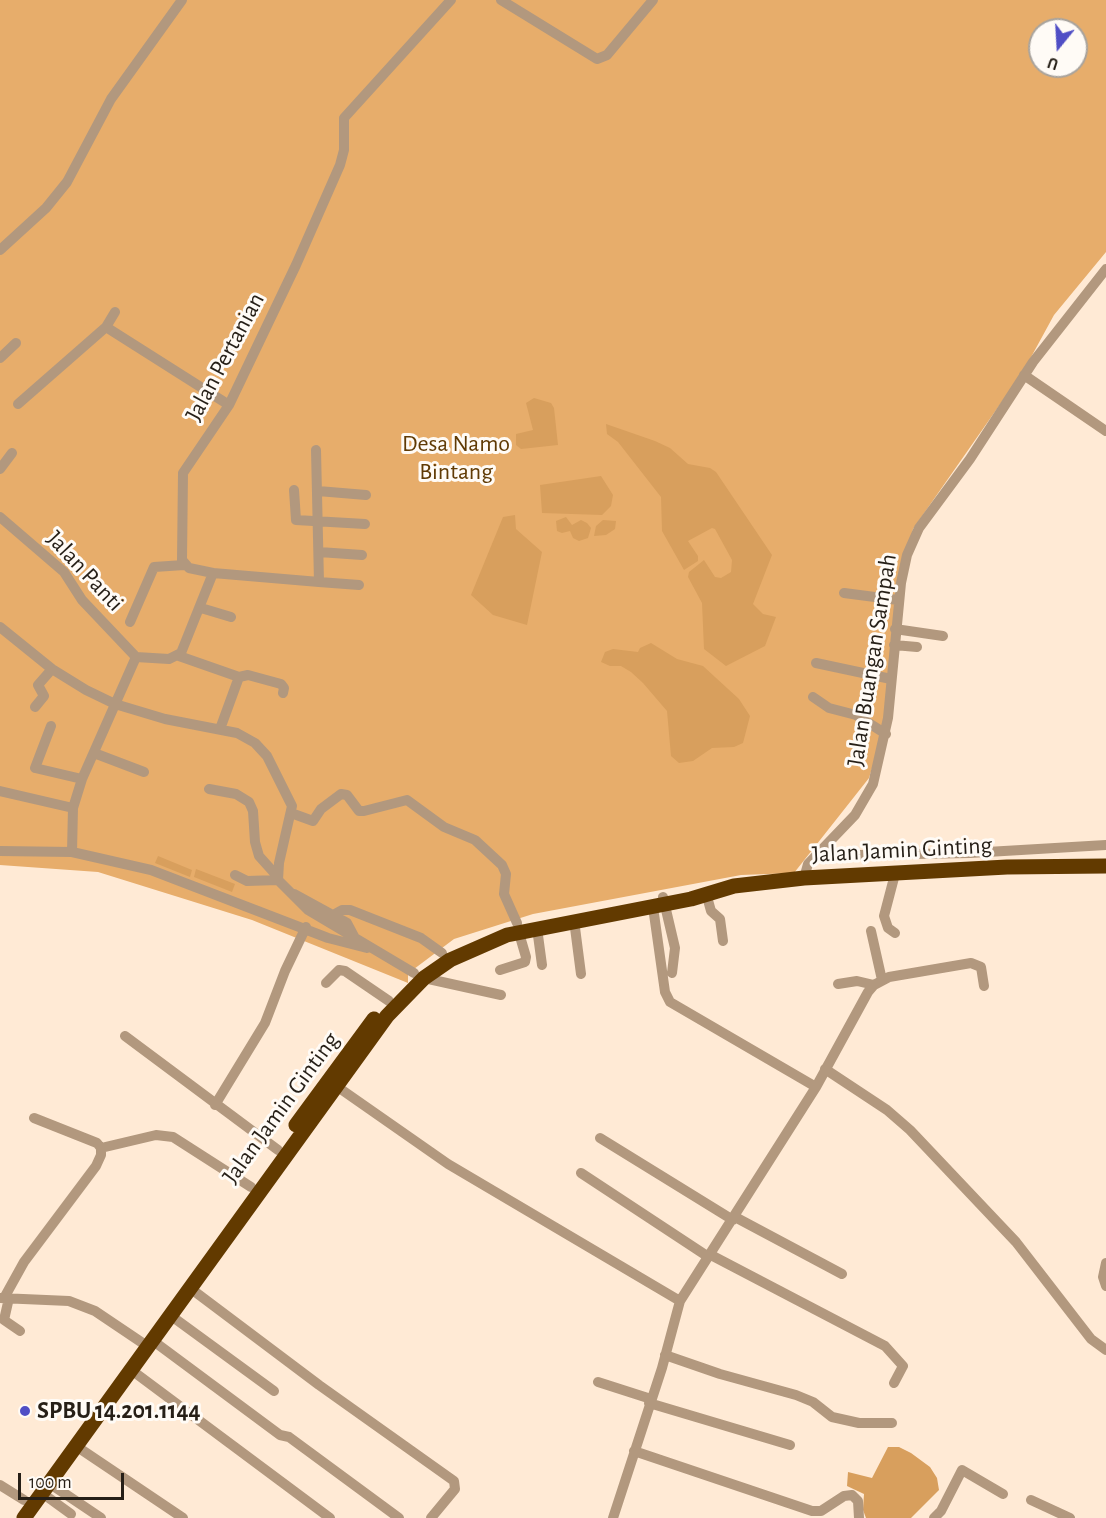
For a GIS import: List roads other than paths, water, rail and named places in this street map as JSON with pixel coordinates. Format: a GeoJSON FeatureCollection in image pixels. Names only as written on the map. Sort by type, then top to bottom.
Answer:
{"type":"FeatureCollection","features":[{"type":"Feature","properties":{"kind":"highway","name":"Jalan Jamin Ginting"},"geometry":{"type":"LineString","coordinates":[[12,1518],[146,1340],[278,1150],[419,976],[518,928],[537,928],[734,886],[804,878],[971,869],[1106,866]]}},
{"type":"Feature","properties":{"kind":"highway","name":"Jalan Jamin Ginting"},"geometry":{"type":"LineString","coordinates":[[24,1518],[130,1369],[146,1340],[170,1315],[190,1288],[389,1001],[442,953],[470,939],[602,905],[661,902]]}},
{"type":"Feature","properties":{"kind":"street"},"geometry":{"type":"LineString","coordinates":[[0,250],[46,208],[67,182],[95,127],[148,44],[182,0]]}},
{"type":"Feature","properties":{"kind":"street","name":"Jalan Pertanian"},"geometry":{"type":"LineString","coordinates":[[184,565],[181,551],[183,473],[229,405],[296,265],[340,165],[344,150],[344,118],[451,0]]}},
{"type":"Feature","properties":{"kind":"street"},"geometry":{"type":"LineString","coordinates":[[501,0],[597,59],[608,55],[653,0]]}},
{"type":"Feature","properties":{"kind":"street","name":"Jalan Buangan Sampah"},"geometry":{"type":"LineString","coordinates":[[804,878],[808,864],[863,804],[873,784],[886,734],[898,600],[907,555],[920,528],[970,459],[1024,375],[1106,269]]}},
{"type":"Feature","properties":{"kind":"street"},"geometry":{"type":"LineString","coordinates":[[18,404],[106,327],[116,312]]}},
{"type":"Feature","properties":{"kind":"street"},"geometry":{"type":"LineString","coordinates":[[106,327],[229,405]]}},
{"type":"Feature","properties":{"kind":"street"},"geometry":{"type":"LineString","coordinates":[[0,358],[16,344]]}},
{"type":"Feature","properties":{"kind":"street"},"geometry":{"type":"LineString","coordinates":[[1024,375],[1106,431]]}},
{"type":"Feature","properties":{"kind":"street"},"geometry":{"type":"LineString","coordinates":[[316,450],[319,582]]}},
{"type":"Feature","properties":{"kind":"street"},"geometry":{"type":"LineString","coordinates":[[0,469],[12,453]]}},
{"type":"Feature","properties":{"kind":"street"},"geometry":{"type":"LineString","coordinates":[[294,490],[295,520],[365,524]]}},
{"type":"Feature","properties":{"kind":"street"},"geometry":{"type":"LineString","coordinates":[[318,491],[366,495]]}},
{"type":"Feature","properties":{"kind":"street","name":"Jalan Panti"},"geometry":{"type":"LineString","coordinates":[[0,517],[64,572],[82,600],[136,657]]}},
{"type":"Feature","properties":{"kind":"street"},"geometry":{"type":"LineString","coordinates":[[319,552],[362,555]]}},
{"type":"Feature","properties":{"kind":"street"},"geometry":{"type":"LineString","coordinates":[[130,622],[154,567],[184,565],[213,573],[359,585]]}},
{"type":"Feature","properties":{"kind":"street"},"geometry":{"type":"LineString","coordinates":[[179,656],[201,608],[213,573]]}},
{"type":"Feature","properties":{"kind":"street"},"geometry":{"type":"LineString","coordinates":[[843,593],[898,600]]}},
{"type":"Feature","properties":{"kind":"street"},"geometry":{"type":"LineString","coordinates":[[201,608],[231,617]]}},
{"type":"Feature","properties":{"kind":"street"},"geometry":{"type":"LineString","coordinates":[[0,627],[52,669],[86,690],[116,704],[165,719],[246,736],[255,742],[267,756],[290,800],[291,813],[278,878]]}},
{"type":"Feature","properties":{"kind":"street"},"geometry":{"type":"LineString","coordinates":[[895,628],[943,636]]}},
{"type":"Feature","properties":{"kind":"street"},"geometry":{"type":"LineString","coordinates":[[894,645],[917,647]]}},
{"type":"Feature","properties":{"kind":"street"},"geometry":{"type":"LineString","coordinates":[[72,852],[73,808],[82,779],[136,657],[170,659],[179,656],[239,676],[248,675],[281,684],[284,688],[283,693]]}},
{"type":"Feature","properties":{"kind":"street"},"geometry":{"type":"LineString","coordinates":[[816,663],[891,679]]}},
{"type":"Feature","properties":{"kind":"street"},"geometry":{"type":"LineString","coordinates":[[35,707],[44,696],[38,685],[40,680],[52,669]]}},
{"type":"Feature","properties":{"kind":"street"},"geometry":{"type":"LineString","coordinates":[[220,729],[239,676]]}},
{"type":"Feature","properties":{"kind":"street"},"geometry":{"type":"LineString","coordinates":[[813,697],[829,708],[856,715],[886,734]]}},
{"type":"Feature","properties":{"kind":"street"},"geometry":{"type":"LineString","coordinates":[[51,726],[34,768],[82,779]]}},
{"type":"Feature","properties":{"kind":"street"},"geometry":{"type":"LineString","coordinates":[[94,753],[144,772]]}},
{"type":"Feature","properties":{"kind":"street"},"geometry":{"type":"LineString","coordinates":[[209,789],[236,794],[249,801],[254,812],[255,842],[259,856],[288,892],[308,910],[419,976],[501,995]]}},
{"type":"Feature","properties":{"kind":"street"},"geometry":{"type":"LineString","coordinates":[[0,791],[73,808]]}},
{"type":"Feature","properties":{"kind":"street"},"geometry":{"type":"LineString","coordinates":[[291,813],[313,821],[321,809],[341,794],[347,795],[359,811],[407,800],[444,826],[475,840],[502,865],[506,874],[504,894],[518,928],[525,962],[500,970]]}},
{"type":"Feature","properties":{"kind":"street"},"geometry":{"type":"LineString","coordinates":[[858,855],[970,853],[1106,845]]}},
{"type":"Feature","properties":{"kind":"street"},"geometry":{"type":"LineString","coordinates":[[0,851],[72,852],[166,875],[351,945],[370,948]]}},
{"type":"Feature","properties":{"kind":"street"},"geometry":{"type":"LineString","coordinates":[[970,853],[971,869]]}},
{"type":"Feature","properties":{"kind":"street"},"geometry":{"type":"LineString","coordinates":[[895,874],[884,916],[888,928],[895,933]]}},
{"type":"Feature","properties":{"kind":"street"},"geometry":{"type":"LineString","coordinates":[[235,875],[247,881],[278,878]]}},
{"type":"Feature","properties":{"kind":"street"},"geometry":{"type":"LineString","coordinates":[[288,892],[300,896],[347,923],[355,938]]}},
{"type":"Feature","properties":{"kind":"street"},"geometry":{"type":"LineString","coordinates":[[703,894],[711,911],[720,919],[723,941]]}},
{"type":"Feature","properties":{"kind":"street"},"geometry":{"type":"LineString","coordinates":[[661,902],[675,948],[672,973]]}},
{"type":"Feature","properties":{"kind":"street"},"geometry":{"type":"LineString","coordinates":[[661,902],[665,992],[670,1002],[816,1087]]}},
{"type":"Feature","properties":{"kind":"street"},"geometry":{"type":"LineString","coordinates":[[333,915],[342,910],[350,910],[421,938],[442,953]]}},
{"type":"Feature","properties":{"kind":"street"},"geometry":{"type":"LineString","coordinates":[[574,920],[581,974]]}},
{"type":"Feature","properties":{"kind":"street"},"geometry":{"type":"LineString","coordinates":[[215,1105],[266,1023],[285,971],[306,927]]}},
{"type":"Feature","properties":{"kind":"street"},"geometry":{"type":"LineString","coordinates":[[537,928],[542,965]]}},
{"type":"Feature","properties":{"kind":"street"},"geometry":{"type":"LineString","coordinates":[[613,1518],[680,1301],[816,1087],[878,982],[871,931]]}},
{"type":"Feature","properties":{"kind":"street"},"geometry":{"type":"LineString","coordinates":[[838,984],[856,981],[878,982],[974,963],[981,967],[984,986]]}},
{"type":"Feature","properties":{"kind":"street"},"geometry":{"type":"LineString","coordinates":[[326,983],[339,970],[345,970],[389,1001]]}},
{"type":"Feature","properties":{"kind":"street"},"geometry":{"type":"LineString","coordinates":[[125,1036],[278,1150]]}},
{"type":"Feature","properties":{"kind":"street"},"geometry":{"type":"LineString","coordinates":[[825,1069],[887,1110],[910,1130],[1016,1242],[1091,1339],[1106,1350]]}},
{"type":"Feature","properties":{"kind":"street"},"geometry":{"type":"LineString","coordinates":[[332,1084],[448,1164],[680,1301]]}},
{"type":"Feature","properties":{"kind":"street"},"geometry":{"type":"LineString","coordinates":[[20,1331],[4,1320],[4,1298],[24,1262],[96,1166],[101,1148],[98,1143],[34,1118]]}},
{"type":"Feature","properties":{"kind":"street"},"geometry":{"type":"LineString","coordinates":[[101,1148],[156,1135],[173,1137],[251,1187]]}},
{"type":"Feature","properties":{"kind":"street"},"geometry":{"type":"LineString","coordinates":[[600,1138],[734,1219],[842,1274]]}},
{"type":"Feature","properties":{"kind":"street"},"geometry":{"type":"LineString","coordinates":[[581,1173],[708,1255],[885,1346],[901,1360],[903,1366],[894,1383]]}},
{"type":"Feature","properties":{"kind":"street"},"geometry":{"type":"LineString","coordinates":[[1106,1263],[1103,1277],[1106,1286]]}},
{"type":"Feature","properties":{"kind":"street"},"geometry":{"type":"LineString","coordinates":[[190,1288],[454,1482],[455,1489],[431,1518]]}},
{"type":"Feature","properties":{"kind":"street"},"geometry":{"type":"LineString","coordinates":[[4,1298],[69,1301],[95,1311],[146,1340],[280,1435],[289,1437],[399,1518]]}},
{"type":"Feature","properties":{"kind":"street"},"geometry":{"type":"LineString","coordinates":[[170,1315],[274,1391]]}},
{"type":"Feature","properties":{"kind":"street"},"geometry":{"type":"LineString","coordinates":[[665,1355],[720,1374],[796,1395],[813,1402],[832,1417],[868,1424],[892,1423]]}},
{"type":"Feature","properties":{"kind":"street"},"geometry":{"type":"LineString","coordinates":[[130,1369],[330,1518]]}},
{"type":"Feature","properties":{"kind":"street"},"geometry":{"type":"LineString","coordinates":[[598,1382],[650,1401],[790,1445]]}},
{"type":"Feature","properties":{"kind":"street"},"geometry":{"type":"LineString","coordinates":[[75,1446],[183,1518]]}},
{"type":"Feature","properties":{"kind":"street"},"geometry":{"type":"LineString","coordinates":[[634,1451],[812,1511],[821,1511],[844,1496],[852,1495],[858,1501],[859,1518]]}},
{"type":"Feature","properties":{"kind":"street"},"geometry":{"type":"LineString","coordinates":[[936,1517],[962,1470],[1003,1494]]}},
{"type":"Feature","properties":{"kind":"street"},"geometry":{"type":"LineString","coordinates":[[0,1485],[24,1500]]}},
{"type":"Feature","properties":{"kind":"street"},"geometry":{"type":"LineString","coordinates":[[46,1488],[71,1514]]}},
{"type":"Feature","properties":{"kind":"street"},"geometry":{"type":"LineString","coordinates":[[46,1488],[101,1518]]}},
{"type":"Feature","properties":{"kind":"street"},"geometry":{"type":"LineString","coordinates":[[1031,1500],[1070,1518]]}},
{"type":"Feature","properties":{"kind":"place","name":"SPBU 14.201.1144"},"geometry":{"type":"Point","coordinates":[25,1411]}},
{"type":"Feature","properties":{"kind":"park label","name":"Desa Namo Bintang"},"geometry":{"type":"Point","coordinates":[456,458]}}]}
